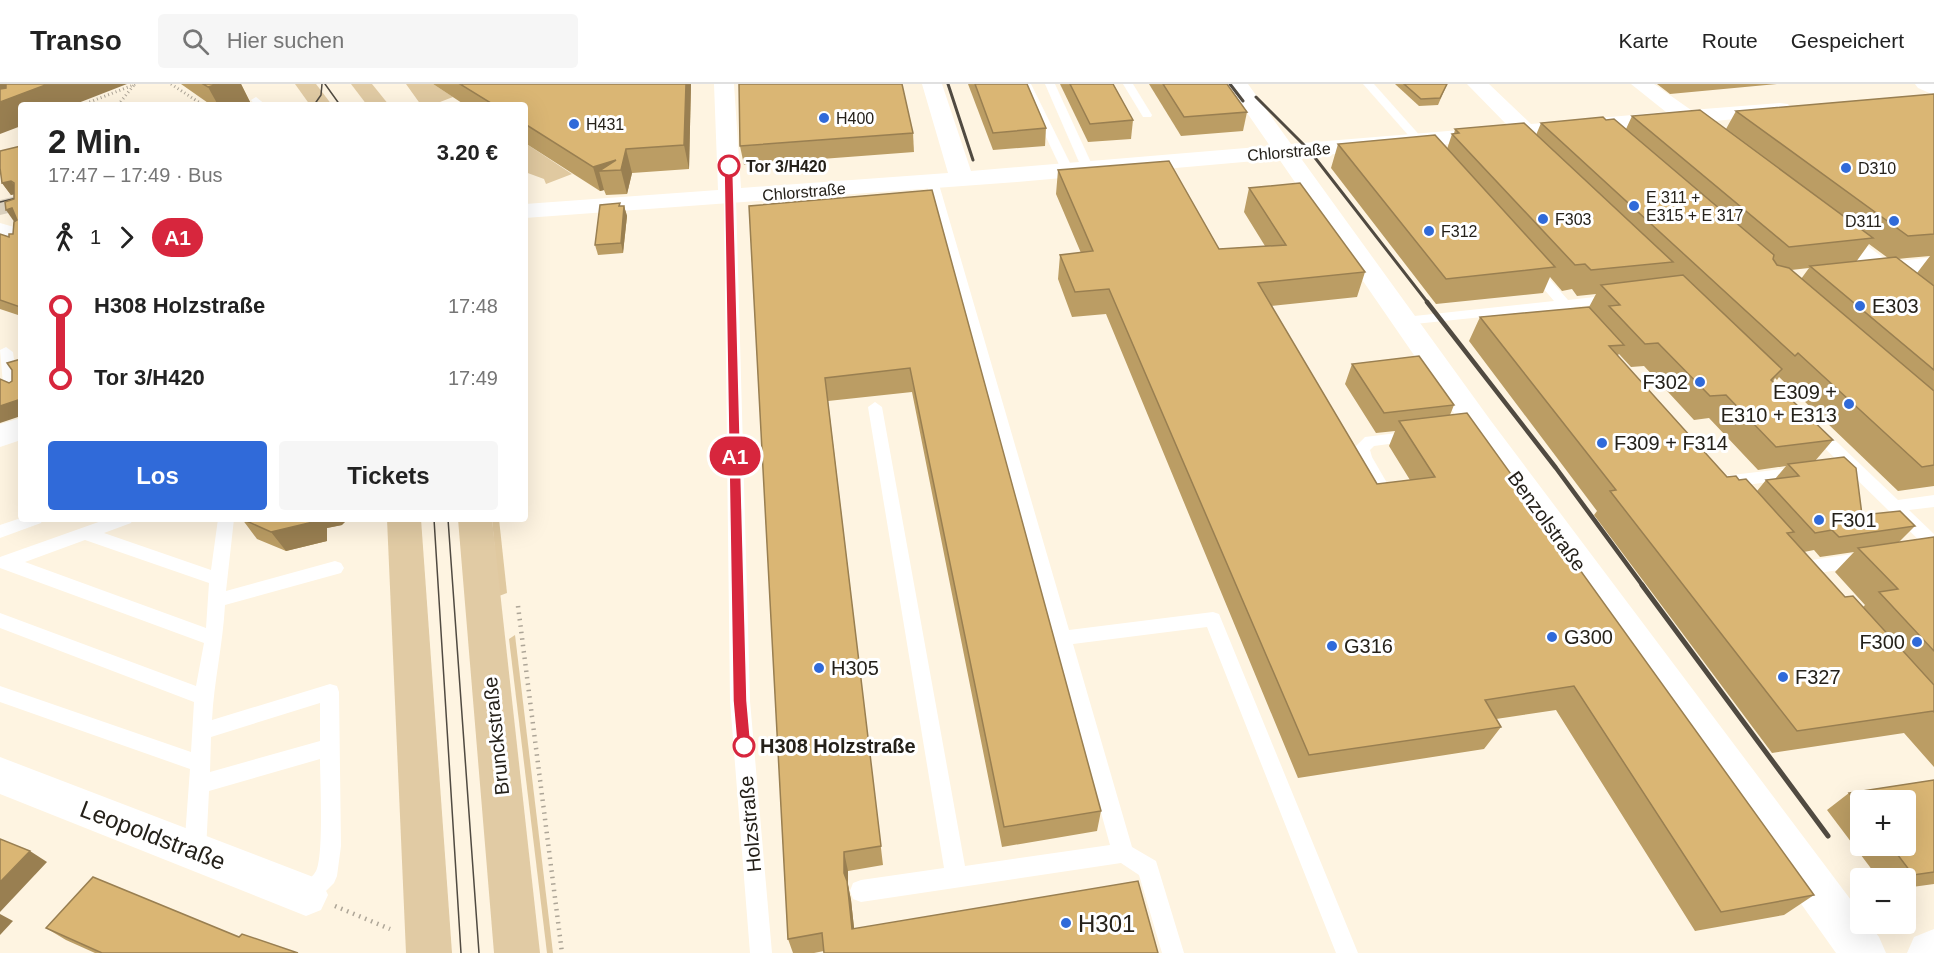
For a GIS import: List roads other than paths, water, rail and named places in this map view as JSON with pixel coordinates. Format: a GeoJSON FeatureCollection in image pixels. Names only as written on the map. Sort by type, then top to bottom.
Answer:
{"type":"FeatureCollection","features":[{"type":"Feature","properties":{"kind":"main road"},"geometry":{"type":"LineString","coordinates":[[305,84],[319,102]]}},
{"type":"Feature","properties":{"kind":"main road"},"geometry":{"type":"LineString","coordinates":[[361,84],[376,102]]}},
{"type":"Feature","properties":{"kind":"main road"},"geometry":{"type":"LineString","coordinates":[[0,193],[18,188]]}},
{"type":"Feature","properties":{"kind":"main road"},"geometry":{"type":"LineString","coordinates":[[0,208],[18,203]]}},
{"type":"Feature","properties":{"kind":"main road"},"geometry":{"type":"LineString","coordinates":[[404,522],[429,953]]}},
{"type":"Feature","properties":{"kind":"main road","name":"Brunckstraße"},"geometry":{"type":"LineString","coordinates":[[475,522],[517,953]]}},
{"type":"Feature","properties":{"kind":"street","name":"Holzstraße"},"geometry":{"type":"LineString","coordinates":[[724,84],[730,198]]}},
{"type":"Feature","properties":{"kind":"street"},"geometry":{"type":"LineString","coordinates":[[932,84],[962,179]]}},
{"type":"Feature","properties":{"kind":"street","name":"Benzolstraße"},"geometry":{"type":"LineString","coordinates":[[1237,84],[1405,321],[1469,430],[1863,953]]}},
{"type":"Feature","properties":{"kind":"street"},"geometry":{"type":"LineString","coordinates":[[1477,84],[1520,138]]}},
{"type":"Feature","properties":{"kind":"street"},"geometry":{"type":"LineString","coordinates":[[1641,84],[1714,139]]}},
{"type":"Feature","properties":{"kind":"street"},"geometry":{"type":"LineString","coordinates":[[1918,91],[1934,89]]}},
{"type":"Feature","properties":{"kind":"street"},"geometry":{"type":"LineString","coordinates":[[1918,91],[1934,95]]}},
{"type":"Feature","properties":{"kind":"street","name":"Chlorstraße"},"geometry":{"type":"LineString","coordinates":[[610,208],[1419,141],[1520,138],[1594,125],[1805,106]]}},
{"type":"Feature","properties":{"kind":"street"},"geometry":{"type":"LineString","coordinates":[[528,211],[610,208]]}},
{"type":"Feature","properties":{"kind":"street"},"geometry":{"type":"LineString","coordinates":[[528,222],[610,208]]}},
{"type":"Feature","properties":{"kind":"street"},"geometry":{"type":"LineString","coordinates":[[1808,212],[1934,309]]}},
{"type":"Feature","properties":{"kind":"street"},"geometry":{"type":"LineString","coordinates":[[0,230],[18,236]]}},
{"type":"Feature","properties":{"kind":"street"},"geometry":{"type":"LineString","coordinates":[[1850,274],[1934,265]]}},
{"type":"Feature","properties":{"kind":"street"},"geometry":{"type":"LineString","coordinates":[[0,436],[18,430]]}},
{"type":"Feature","properties":{"kind":"street","name":"Leopoldstraße"},"geometry":{"type":"LineString","coordinates":[[6,785],[195,851],[306,895]]}},
{"type":"Feature","properties":{"kind":"lane"},"geometry":{"type":"LineString","coordinates":[[1026,84],[1078,170]]}},
{"type":"Feature","properties":{"kind":"lane"},"geometry":{"type":"LineString","coordinates":[[1050,84],[1078,170]]}},
{"type":"Feature","properties":{"kind":"lane"},"geometry":{"type":"LineString","coordinates":[[1128,84],[1147,115]]}},
{"type":"Feature","properties":{"kind":"lane"},"geometry":{"type":"LineString","coordinates":[[1368,84],[1434,158]]}},
{"type":"Feature","properties":{"kind":"lane"},"geometry":{"type":"LineString","coordinates":[[1594,125],[1612,141]]}},
{"type":"Feature","properties":{"kind":"lane"},"geometry":{"type":"LineString","coordinates":[[932,181],[1123,853]]}},
{"type":"Feature","properties":{"kind":"lane","name":"Holzstraße"},"geometry":{"type":"LineString","coordinates":[[730,198],[740,701],[761,953]]}},
{"type":"Feature","properties":{"kind":"lane"},"geometry":{"type":"LineString","coordinates":[[1518,252],[1596,340]]}},
{"type":"Feature","properties":{"kind":"lane"},"geometry":{"type":"LineString","coordinates":[[1405,321],[1630,297]]}},
{"type":"Feature","properties":{"kind":"lane"},"geometry":{"type":"LineString","coordinates":[[6,351],[10,384],[18,388]]}},
{"type":"Feature","properties":{"kind":"lane"},"geometry":{"type":"LineString","coordinates":[[874,407],[956,877]]}},
{"type":"Feature","properties":{"kind":"lane"},"geometry":{"type":"LineString","coordinates":[[1802,416],[1894,506],[1930,548]]}},
{"type":"Feature","properties":{"kind":"lane"},"geometry":{"type":"LineString","coordinates":[[1386,495],[1364,457],[1362,448],[1370,441],[1425,435]]}},
{"type":"Feature","properties":{"kind":"lane"},"geometry":{"type":"LineString","coordinates":[[1738,500],[1719,478],[1853,466]]}},
{"type":"Feature","properties":{"kind":"lane"},"geometry":{"type":"LineString","coordinates":[[1894,506],[1934,501]]}},
{"type":"Feature","properties":{"kind":"lane"},"geometry":{"type":"LineString","coordinates":[[0,532],[27,522]]}},
{"type":"Feature","properties":{"kind":"lane"},"geometry":{"type":"LineString","coordinates":[[3,563],[117,522]]}},
{"type":"Feature","properties":{"kind":"lane"},"geometry":{"type":"LineString","coordinates":[[195,851],[198,764],[204,697],[214,639],[218,579],[226,522]]}},
{"type":"Feature","properties":{"kind":"lane"},"geometry":{"type":"LineString","coordinates":[[87,534],[218,579]]}},
{"type":"Feature","properties":{"kind":"lane"},"geometry":{"type":"LineString","coordinates":[[1814,586],[1795,565],[1878,558]]}},
{"type":"Feature","properties":{"kind":"lane"},"geometry":{"type":"LineString","coordinates":[[3,563],[214,639]]}},
{"type":"Feature","properties":{"kind":"lane"},"geometry":{"type":"LineString","coordinates":[[217,600],[335,568]]}},
{"type":"Feature","properties":{"kind":"lane"},"geometry":{"type":"LineString","coordinates":[[1063,638],[1213,619],[1347,953]]}},
{"type":"Feature","properties":{"kind":"lane"},"geometry":{"type":"LineString","coordinates":[[0,620],[204,697]]}},
{"type":"Feature","properties":{"kind":"lane"},"geometry":{"type":"LineString","coordinates":[[201,732],[330,692],[330,846],[326,876],[306,895]]}},
{"type":"Feature","properties":{"kind":"lane"},"geometry":{"type":"LineString","coordinates":[[0,694],[198,764]]}},
{"type":"Feature","properties":{"kind":"lane"},"geometry":{"type":"LineString","coordinates":[[198,785],[330,747]]}},
{"type":"Feature","properties":{"kind":"lane"},"geometry":{"type":"LineString","coordinates":[[861,891],[1123,853],[1148,868],[1173,953]]}},
{"type":"Feature","properties":{"kind":"tram line"},"geometry":{"type":"LineString","coordinates":[[316,102],[321,95],[322,84]]}},
{"type":"Feature","properties":{"kind":"tram line"},"geometry":{"type":"LineString","coordinates":[[325,84],[338,102]]}},
{"type":"Feature","properties":{"kind":"tram line"},"geometry":{"type":"LineString","coordinates":[[0,202],[18,198]]}},
{"type":"Feature","properties":{"kind":"tram line"},"geometry":{"type":"LineString","coordinates":[[434,522],[461,953]]}},
{"type":"Feature","properties":{"kind":"tram line"},"geometry":{"type":"LineString","coordinates":[[448,522],[479,953]]}},
{"type":"Feature","properties":{"kind":"railway"},"geometry":{"type":"LineString","coordinates":[[948,84],[973,160]]}},
{"type":"Feature","properties":{"kind":"railway"},"geometry":{"type":"LineString","coordinates":[[1230,84],[1243,101]]}},
{"type":"Feature","properties":{"kind":"railway"},"geometry":{"type":"LineString","coordinates":[[1256,97],[1309,150],[1428,303]]}},
{"type":"Feature","properties":{"kind":"railway"},"geometry":{"type":"LineString","coordinates":[[1427,302],[1556,468],[1643,586]]}},
{"type":"Feature","properties":{"kind":"railway"},"geometry":{"type":"LineString","coordinates":[[1642,585],[1828,836]]}},
{"type":"Feature","properties":{"kind":"place","name":"H400"},"geometry":{"type":"Point","coordinates":[824,118]}},
{"type":"Feature","properties":{"kind":"place","name":"H431"},"geometry":{"type":"Point","coordinates":[574,124]}},
{"type":"Feature","properties":{"kind":"place","name":"Tor 3/H420"},"geometry":{"type":"Point","coordinates":[729,166]}},
{"type":"Feature","properties":{"kind":"place","name":"D310"},"geometry":{"type":"Point","coordinates":[1846,168]}},
{"type":"Feature","properties":{"kind":"place","name":"E 311 + E315 + E 317"},"geometry":{"type":"Point","coordinates":[1634,206]}},
{"type":"Feature","properties":{"kind":"place","name":"F303"},"geometry":{"type":"Point","coordinates":[1543,219]}},
{"type":"Feature","properties":{"kind":"place","name":"D311"},"geometry":{"type":"Point","coordinates":[1894,221]}},
{"type":"Feature","properties":{"kind":"place","name":"F312"},"geometry":{"type":"Point","coordinates":[1429,231]}},
{"type":"Feature","properties":{"kind":"place","name":"E303"},"geometry":{"type":"Point","coordinates":[1860,306]}},
{"type":"Feature","properties":{"kind":"place","name":"F302"},"geometry":{"type":"Point","coordinates":[1700,382]}},
{"type":"Feature","properties":{"kind":"place","name":"E309 + E310 + E313"},"geometry":{"type":"Point","coordinates":[1849,404]}},
{"type":"Feature","properties":{"kind":"place","name":"F309 + F314"},"geometry":{"type":"Point","coordinates":[1602,443]}},
{"type":"Feature","properties":{"kind":"place","name":"F301"},"geometry":{"type":"Point","coordinates":[1819,520]}},
{"type":"Feature","properties":{"kind":"place","name":"G300"},"geometry":{"type":"Point","coordinates":[1552,637]}},
{"type":"Feature","properties":{"kind":"place","name":"F300"},"geometry":{"type":"Point","coordinates":[1917,642]}},
{"type":"Feature","properties":{"kind":"place","name":"G316"},"geometry":{"type":"Point","coordinates":[1332,646]}},
{"type":"Feature","properties":{"kind":"place","name":"H305"},"geometry":{"type":"Point","coordinates":[819,668]}},
{"type":"Feature","properties":{"kind":"place","name":"F327"},"geometry":{"type":"Point","coordinates":[1783,677]}},
{"type":"Feature","properties":{"kind":"place","name":"H308 Holzstraße"},"geometry":{"type":"Point","coordinates":[744,746]}},
{"type":"Feature","properties":{"kind":"place","name":"H301"},"geometry":{"type":"Point","coordinates":[1066,923]}}]}
